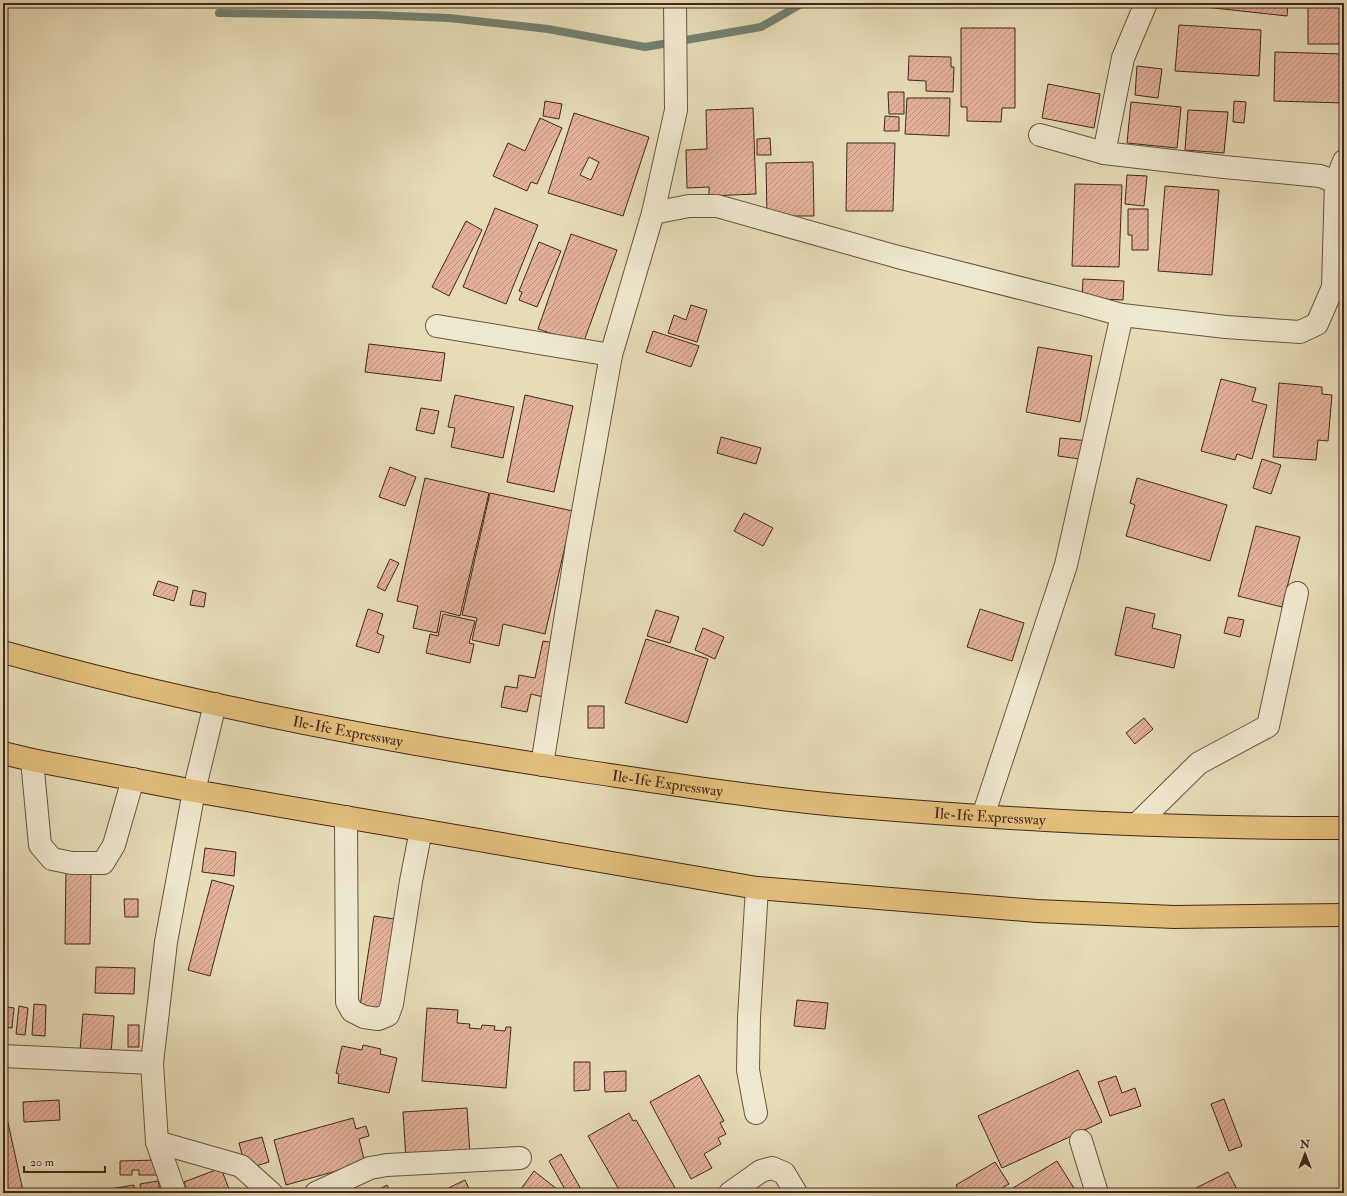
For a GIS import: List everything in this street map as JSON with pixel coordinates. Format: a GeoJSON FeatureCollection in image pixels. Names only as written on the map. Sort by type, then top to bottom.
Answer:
{"type":"FeatureCollection","features":[{"type":"Feature","properties":{"kind":"highway","name":"Ile-Ife Expressway"},"geometry":{"type":"LineString","coordinates":[[3,652],[132,685],[262,715],[394,741],[697,788],[836,805],[983,816],[1137,824],[1344,828]]}},
{"type":"Feature","properties":{"kind":"highway"},"geometry":{"type":"LineString","coordinates":[[3,753],[32,760],[194,791],[757,888],[1029,910],[1166,917],[1344,915]]}},
{"type":"Feature","properties":{"kind":"street"},"geometry":{"type":"LineString","coordinates":[[542,765],[577,545],[611,355],[653,213],[676,110],[675,3]]}},
{"type":"Feature","properties":{"kind":"street"},"geometry":{"type":"LineString","coordinates":[[1104,153],[1123,58],[1146,3]]}},
{"type":"Feature","properties":{"kind":"street"},"geometry":{"type":"LineString","coordinates":[[1040,135],[1104,153],[1224,167],[1320,176],[1340,183]]}},
{"type":"Feature","properties":{"kind":"street"},"geometry":{"type":"LineString","coordinates":[[653,213],[689,206],[717,206],[898,256],[1072,301],[1122,316],[1226,327],[1300,332],[1317,324],[1333,287],[1340,183],[1344,160]]}},
{"type":"Feature","properties":{"kind":"street"},"geometry":{"type":"LineString","coordinates":[[983,816],[1066,565],[1122,316]]}},
{"type":"Feature","properties":{"kind":"street"},"geometry":{"type":"LineString","coordinates":[[437,326],[611,355]]}},
{"type":"Feature","properties":{"kind":"street"},"geometry":{"type":"LineString","coordinates":[[1137,824],[1199,764],[1268,726],[1297,593]]}},
{"type":"Feature","properties":{"kind":"street"},"geometry":{"type":"LineString","coordinates":[[175,1193],[157,1142],[152,1063],[166,942],[194,791],[215,704]]}},
{"type":"Feature","properties":{"kind":"street"},"geometry":{"type":"LineString","coordinates":[[32,760],[40,844],[52,859],[72,863],[103,862],[114,845],[133,779]]}},
{"type":"Feature","properties":{"kind":"street"},"geometry":{"type":"LineString","coordinates":[[346,817],[347,1002],[352,1011],[364,1017],[378,1019],[388,1015],[392,1004],[411,882],[421,830]]}},
{"type":"Feature","properties":{"kind":"street"},"geometry":{"type":"LineString","coordinates":[[756,1113],[748,1070],[749,1017],[757,888]]}},
{"type":"Feature","properties":{"kind":"street"},"geometry":{"type":"LineString","coordinates":[[3,1056],[152,1063]]}},
{"type":"Feature","properties":{"kind":"street"},"geometry":{"type":"LineString","coordinates":[[1081,1141],[1097,1193]]}},
{"type":"Feature","properties":{"kind":"street"},"geometry":{"type":"LineString","coordinates":[[157,1142],[240,1166],[271,1193]]}},
{"type":"Feature","properties":{"kind":"street"},"geometry":{"type":"LineString","coordinates":[[316,1193],[370,1168],[387,1165],[520,1158]]}},
{"type":"Feature","properties":{"kind":"street"},"geometry":{"type":"LineString","coordinates":[[730,1193],[761,1171],[772,1168],[784,1173],[796,1193]]}},
{"type":"Feature","properties":{"kind":"building"},"geometry":{"type":"Polygon","coordinates":[[[1196,3],[1288,3],[1287,16],[1196,6],[1196,3]]]}},
{"type":"Feature","properties":{"kind":"building"},"geometry":{"type":"Polygon","coordinates":[[[1308,3],[1344,3],[1344,44],[1308,44],[1308,3]]]}},
{"type":"Feature","properties":{"kind":"building"},"geometry":{"type":"Polygon","coordinates":[[[1179,25],[1261,30],[1259,76],[1175,71],[1179,25]]]}},
{"type":"Feature","properties":{"kind":"building"},"geometry":{"type":"Polygon","coordinates":[[[961,28],[1015,28],[1015,108],[1002,108],[1001,122],[967,121],[967,107],[961,107],[961,28]]]}},
{"type":"Feature","properties":{"kind":"building"},"geometry":{"type":"Polygon","coordinates":[[[1275,52],[1344,54],[1344,103],[1274,101],[1275,52]]]}},
{"type":"Feature","properties":{"kind":"building"},"geometry":{"type":"Polygon","coordinates":[[[909,56],[951,57],[951,67],[954,67],[953,92],[926,91],[926,81],[908,80],[909,56]]]}},
{"type":"Feature","properties":{"kind":"building"},"geometry":{"type":"Polygon","coordinates":[[[1137,66],[1162,69],[1158,98],[1135,95],[1137,66]]]}},
{"type":"Feature","properties":{"kind":"building"},"geometry":{"type":"Polygon","coordinates":[[[1048,84],[1100,94],[1094,128],[1042,118],[1048,84]]]}},
{"type":"Feature","properties":{"kind":"building"},"geometry":{"type":"Polygon","coordinates":[[[888,92],[904,92],[904,114],[889,114],[888,92]]]}},
{"type":"Feature","properties":{"kind":"building"},"geometry":{"type":"Polygon","coordinates":[[[907,98],[950,98],[949,136],[905,134],[907,98]]]}},
{"type":"Feature","properties":{"kind":"building"},"geometry":{"type":"Polygon","coordinates":[[[545,101],[562,104],[559,119],[543,116],[545,101]]]}},
{"type":"Feature","properties":{"kind":"building"},"geometry":{"type":"Polygon","coordinates":[[[1234,101],[1246,102],[1244,123],[1233,122],[1234,101]]]}},
{"type":"Feature","properties":{"kind":"building"},"geometry":{"type":"Polygon","coordinates":[[[1131,102],[1181,107],[1177,148],[1127,143],[1131,102]]]}},
{"type":"Feature","properties":{"kind":"building"},"geometry":{"type":"Polygon","coordinates":[[[753,108],[756,194],[709,196],[709,187],[687,188],[686,150],[707,149],[706,110],[753,108]]]}},
{"type":"Feature","properties":{"kind":"building"},"geometry":{"type":"Polygon","coordinates":[[[1188,110],[1228,112],[1224,153],[1185,150],[1188,110]]]}},
{"type":"Feature","properties":{"kind":"building"},"geometry":{"type":"Polygon","coordinates":[[[574,113],[649,137],[623,216],[548,193],[574,113]],[[589,157],[580,175],[591,180],[599,162],[589,157]]]}},
{"type":"Feature","properties":{"kind":"building"},"geometry":{"type":"Polygon","coordinates":[[[885,116],[899,117],[899,131],[884,131],[885,116]]]}},
{"type":"Feature","properties":{"kind":"building"},"geometry":{"type":"Polygon","coordinates":[[[540,118],[562,128],[537,184],[531,182],[527,191],[493,176],[508,143],[525,151],[540,118]]]}},
{"type":"Feature","properties":{"kind":"building"},"geometry":{"type":"Polygon","coordinates":[[[770,138],[771,155],[757,155],[757,139],[770,138]]]}},
{"type":"Feature","properties":{"kind":"building"},"geometry":{"type":"Polygon","coordinates":[[[847,143],[895,143],[893,211],[846,211],[847,143]]]}},
{"type":"Feature","properties":{"kind":"building"},"geometry":{"type":"Polygon","coordinates":[[[813,162],[814,216],[767,216],[766,163],[813,162]]]}},
{"type":"Feature","properties":{"kind":"building"},"geometry":{"type":"Polygon","coordinates":[[[1127,175],[1147,176],[1144,206],[1125,204],[1127,175]]]}},
{"type":"Feature","properties":{"kind":"building"},"geometry":{"type":"Polygon","coordinates":[[[1075,184],[1122,185],[1119,267],[1072,266],[1075,184]]]}},
{"type":"Feature","properties":{"kind":"building"},"geometry":{"type":"Polygon","coordinates":[[[1165,186],[1219,190],[1212,275],[1158,271],[1165,186]]]}},
{"type":"Feature","properties":{"kind":"building"},"geometry":{"type":"Polygon","coordinates":[[[495,208],[538,225],[506,304],[463,287],[495,208]]]}},
{"type":"Feature","properties":{"kind":"building"},"geometry":{"type":"Polygon","coordinates":[[[1128,209],[1148,209],[1148,250],[1132,250],[1132,235],[1128,235],[1128,209]]]}},
{"type":"Feature","properties":{"kind":"building"},"geometry":{"type":"Polygon","coordinates":[[[466,221],[482,230],[449,296],[432,287],[466,221]]]}},
{"type":"Feature","properties":{"kind":"building"},"geometry":{"type":"Polygon","coordinates":[[[571,234],[617,250],[583,344],[538,329],[571,234]]]}},
{"type":"Feature","properties":{"kind":"building"},"geometry":{"type":"Polygon","coordinates":[[[539,242],[561,251],[537,307],[519,300],[522,292],[519,291],[539,242]]]}},
{"type":"Feature","properties":{"kind":"building"},"geometry":{"type":"Polygon","coordinates":[[[1083,279],[1124,281],[1123,300],[1082,298],[1083,279]]]}},
{"type":"Feature","properties":{"kind":"building"},"geometry":{"type":"Polygon","coordinates":[[[691,305],[707,310],[697,342],[668,333],[674,315],[686,320],[691,305]]]}},
{"type":"Feature","properties":{"kind":"building"},"geometry":{"type":"Polygon","coordinates":[[[653,331],[699,346],[691,367],[646,352],[653,331]]]}},
{"type":"Feature","properties":{"kind":"building"},"geometry":{"type":"Polygon","coordinates":[[[369,344],[445,353],[441,381],[365,372],[369,344]]]}},
{"type":"Feature","properties":{"kind":"building"},"geometry":{"type":"Polygon","coordinates":[[[1038,347],[1092,356],[1080,422],[1026,412],[1038,347]]]}},
{"type":"Feature","properties":{"kind":"building"},"geometry":{"type":"Polygon","coordinates":[[[1221,379],[1256,388],[1252,401],[1267,405],[1252,459],[1237,454],[1235,460],[1201,451],[1221,379]]]}},
{"type":"Feature","properties":{"kind":"building"},"geometry":{"type":"Polygon","coordinates":[[[1279,383],[1322,387],[1322,394],[1332,395],[1328,441],[1318,440],[1316,460],[1273,457],[1279,383]]]}},
{"type":"Feature","properties":{"kind":"building"},"geometry":{"type":"Polygon","coordinates":[[[455,395],[514,407],[503,458],[451,447],[455,428],[448,427],[455,395]]]}},
{"type":"Feature","properties":{"kind":"building"},"geometry":{"type":"Polygon","coordinates":[[[525,395],[573,406],[554,492],[507,482],[525,395]]]}},
{"type":"Feature","properties":{"kind":"building"},"geometry":{"type":"Polygon","coordinates":[[[421,408],[439,411],[434,434],[416,430],[421,408]]]}},
{"type":"Feature","properties":{"kind":"building"},"geometry":{"type":"Polygon","coordinates":[[[721,437],[761,448],[756,464],[717,453],[721,437]]]}},
{"type":"Feature","properties":{"kind":"building"},"geometry":{"type":"Polygon","coordinates":[[[1060,438],[1089,441],[1087,460],[1058,456],[1060,438]]]}},
{"type":"Feature","properties":{"kind":"building"},"geometry":{"type":"Polygon","coordinates":[[[1262,459],[1281,465],[1271,494],[1253,488],[1262,459]]]}},
{"type":"Feature","properties":{"kind":"building"},"geometry":{"type":"Polygon","coordinates":[[[390,467],[416,477],[405,506],[379,497],[390,467]]]}},
{"type":"Feature","properties":{"kind":"building"},"geometry":{"type":"Polygon","coordinates":[[[425,478],[489,493],[460,616],[441,611],[437,633],[413,628],[418,606],[397,601],[425,478]]]}},
{"type":"Feature","properties":{"kind":"building"},"geometry":{"type":"Polygon","coordinates":[[[1137,478],[1227,505],[1210,561],[1126,536],[1135,505],[1130,503],[1137,478]]]}},
{"type":"Feature","properties":{"kind":"building"},"geometry":{"type":"Polygon","coordinates":[[[490,493],[573,511],[545,634],[503,624],[499,646],[472,640],[477,618],[462,615],[490,493]]]}},
{"type":"Feature","properties":{"kind":"building"},"geometry":{"type":"Polygon","coordinates":[[[744,513],[773,528],[763,546],[734,531],[744,513]]]}},
{"type":"Feature","properties":{"kind":"building"},"geometry":{"type":"Polygon","coordinates":[[[1256,526],[1300,537],[1282,607],[1238,596],[1256,526]]]}},
{"type":"Feature","properties":{"kind":"building"},"geometry":{"type":"Polygon","coordinates":[[[390,559],[399,563],[385,591],[377,587],[390,559]]]}},
{"type":"Feature","properties":{"kind":"building"},"geometry":{"type":"Polygon","coordinates":[[[158,581],[178,587],[174,601],[153,595],[158,581]]]}},
{"type":"Feature","properties":{"kind":"building"},"geometry":{"type":"Polygon","coordinates":[[[193,590],[206,593],[204,607],[190,605],[193,590]]]}},
{"type":"Feature","properties":{"kind":"building"},"geometry":{"type":"Polygon","coordinates":[[[1126,607],[1155,614],[1152,628],[1181,635],[1174,668],[1115,655],[1126,607]]]}},
{"type":"Feature","properties":{"kind":"building"},"geometry":{"type":"Polygon","coordinates":[[[368,609],[383,614],[377,633],[384,636],[379,653],[356,646],[368,609]]]}},
{"type":"Feature","properties":{"kind":"building"},"geometry":{"type":"Polygon","coordinates":[[[980,609],[1024,623],[1012,661],[967,647],[980,609]]]}},
{"type":"Feature","properties":{"kind":"building"},"geometry":{"type":"Polygon","coordinates":[[[656,610],[679,617],[670,643],[647,636],[656,610]]]}},
{"type":"Feature","properties":{"kind":"building"},"geometry":{"type":"Polygon","coordinates":[[[443,614],[475,621],[469,643],[474,644],[470,663],[426,653],[430,634],[438,636],[443,614]]]}},
{"type":"Feature","properties":{"kind":"building"},"geometry":{"type":"Polygon","coordinates":[[[1228,617],[1244,620],[1240,637],[1224,633],[1228,617]]]}},
{"type":"Feature","properties":{"kind":"building"},"geometry":{"type":"Polygon","coordinates":[[[703,628],[724,637],[715,659],[695,650],[703,628]]]}},
{"type":"Feature","properties":{"kind":"building"},"geometry":{"type":"Polygon","coordinates":[[[646,639],[708,659],[687,723],[625,703],[646,639]]]}},
{"type":"Feature","properties":{"kind":"building"},"geometry":{"type":"Polygon","coordinates":[[[543,641],[555,643],[543,697],[531,694],[527,712],[501,707],[505,686],[517,688],[519,675],[535,678],[543,641]]]}},
{"type":"Feature","properties":{"kind":"building"},"geometry":{"type":"Polygon","coordinates":[[[588,706],[604,706],[604,728],[588,728],[588,706]]]}},
{"type":"Feature","properties":{"kind":"building"},"geometry":{"type":"Polygon","coordinates":[[[1144,718],[1153,729],[1135,744],[1126,733],[1144,718]]]}},
{"type":"Feature","properties":{"kind":"building"},"geometry":{"type":"Polygon","coordinates":[[[205,848],[236,852],[234,876],[202,872],[205,848]]]}},
{"type":"Feature","properties":{"kind":"building"},"geometry":{"type":"Polygon","coordinates":[[[66,868],[91,868],[90,944],[65,944],[66,868]]]}},
{"type":"Feature","properties":{"kind":"building"},"geometry":{"type":"Polygon","coordinates":[[[212,880],[234,886],[210,976],[188,970],[212,880]]]}},
{"type":"Feature","properties":{"kind":"building"},"geometry":{"type":"Polygon","coordinates":[[[124,899],[138,899],[138,917],[125,917],[124,899]]]}},
{"type":"Feature","properties":{"kind":"building"},"geometry":{"type":"Polygon","coordinates":[[[374,916],[395,919],[381,1009],[360,1006],[374,916]]]}},
{"type":"Feature","properties":{"kind":"building"},"geometry":{"type":"Polygon","coordinates":[[[96,967],[135,968],[134,994],[95,993],[96,967]]]}},
{"type":"Feature","properties":{"kind":"building"},"geometry":{"type":"Polygon","coordinates":[[[797,1000],[828,1003],[825,1029],[794,1026],[797,1000]]]}},
{"type":"Feature","properties":{"kind":"building"},"geometry":{"type":"Polygon","coordinates":[[[34,1004],[46,1005],[45,1036],[32,1035],[34,1004]]]}},
{"type":"Feature","properties":{"kind":"building"},"geometry":{"type":"Polygon","coordinates":[[[19,1006],[28,1008],[25,1035],[16,1034],[19,1006]]]}},
{"type":"Feature","properties":{"kind":"building"},"geometry":{"type":"Polygon","coordinates":[[[7,1007],[14,1008],[12,1028],[4,1027],[7,1007]]]}},
{"type":"Feature","properties":{"kind":"building"},"geometry":{"type":"Polygon","coordinates":[[[427,1008],[458,1010],[457,1023],[470,1024],[469,1028],[481,1029],[482,1025],[495,1026],[494,1030],[505,1031],[506,1027],[511,1027],[506,1088],[422,1081],[427,1008]]]}},
{"type":"Feature","properties":{"kind":"building"},"geometry":{"type":"Polygon","coordinates":[[[83,1014],[114,1016],[111,1053],[80,1051],[83,1014]]]}},
{"type":"Feature","properties":{"kind":"building"},"geometry":{"type":"Polygon","coordinates":[[[128,1025],[139,1025],[139,1047],[128,1047],[128,1025]]]}},
{"type":"Feature","properties":{"kind":"building"},"geometry":{"type":"Polygon","coordinates":[[[363,1045],[381,1049],[380,1054],[397,1058],[389,1093],[338,1083],[339,1074],[336,1073],[342,1046],[362,1050],[363,1045]]]}},
{"type":"Feature","properties":{"kind":"building"},"geometry":{"type":"Polygon","coordinates":[[[574,1062],[590,1062],[590,1090],[574,1091],[574,1062]]]}},
{"type":"Feature","properties":{"kind":"building"},"geometry":{"type":"Polygon","coordinates":[[[1078,1070],[1102,1122],[1002,1168],[978,1116],[1078,1070]]]}},
{"type":"Feature","properties":{"kind":"building"},"geometry":{"type":"Polygon","coordinates":[[[626,1071],[626,1091],[605,1092],[604,1072],[626,1071]]]}},
{"type":"Feature","properties":{"kind":"building"},"geometry":{"type":"Polygon","coordinates":[[[699,1075],[724,1121],[720,1123],[726,1134],[718,1138],[721,1144],[704,1154],[712,1168],[691,1179],[650,1102],[699,1075]]]}},
{"type":"Feature","properties":{"kind":"building"},"geometry":{"type":"Polygon","coordinates":[[[1116,1076],[1122,1093],[1135,1088],[1141,1106],[1110,1116],[1098,1082],[1116,1076]]]}},
{"type":"Feature","properties":{"kind":"building"},"geometry":{"type":"Polygon","coordinates":[[[1224,1099],[1242,1146],[1229,1151],[1211,1104],[1224,1099]]]}},
{"type":"Feature","properties":{"kind":"building"},"geometry":{"type":"Polygon","coordinates":[[[3,1100],[23,1191],[14,1193],[3,1193],[3,1100]]]}},
{"type":"Feature","properties":{"kind":"building"},"geometry":{"type":"Polygon","coordinates":[[[59,1100],[60,1120],[24,1122],[23,1102],[59,1100]]]}},
{"type":"Feature","properties":{"kind":"building"},"geometry":{"type":"Polygon","coordinates":[[[467,1108],[470,1155],[406,1159],[403,1112],[467,1108]]]}},
{"type":"Feature","properties":{"kind":"building"},"geometry":{"type":"Polygon","coordinates":[[[629,1113],[633,1121],[636,1120],[678,1193],[621,1193],[588,1136],[629,1113]]]}},
{"type":"Feature","properties":{"kind":"building"},"geometry":{"type":"Polygon","coordinates":[[[353,1118],[356,1129],[366,1126],[369,1136],[359,1139],[365,1163],[286,1185],[274,1140],[353,1118]]]}},
{"type":"Feature","properties":{"kind":"building"},"geometry":{"type":"Polygon","coordinates":[[[262,1137],[269,1162],[246,1169],[239,1143],[262,1137]]]}},
{"type":"Feature","properties":{"kind":"building"},"geometry":{"type":"Polygon","coordinates":[[[561,1154],[582,1191],[579,1193],[567,1193],[549,1161],[561,1154]]]}},
{"type":"Feature","properties":{"kind":"building"},"geometry":{"type":"Polygon","coordinates":[[[157,1160],[157,1175],[139,1175],[139,1170],[132,1170],[132,1175],[120,1175],[120,1161],[157,1160]]]}},
{"type":"Feature","properties":{"kind":"building"},"geometry":{"type":"Polygon","coordinates":[[[1057,1161],[1077,1193],[1005,1193],[1057,1161]]]}},
{"type":"Feature","properties":{"kind":"building"},"geometry":{"type":"Polygon","coordinates":[[[995,1162],[1009,1184],[994,1193],[960,1193],[956,1185],[995,1162]]]}},
{"type":"Feature","properties":{"kind":"building"},"geometry":{"type":"Polygon","coordinates":[[[221,1168],[229,1189],[220,1193],[188,1193],[184,1182],[221,1168]]]}},
{"type":"Feature","properties":{"kind":"building"},"geometry":{"type":"Polygon","coordinates":[[[534,1171],[562,1193],[518,1193],[534,1171]]]}},
{"type":"Feature","properties":{"kind":"building"},"geometry":{"type":"Polygon","coordinates":[[[1228,1172],[1239,1193],[1193,1193],[1192,1190],[1228,1172]]]}},
{"type":"Feature","properties":{"kind":"building"},"geometry":{"type":"Polygon","coordinates":[[[465,1180],[471,1193],[438,1193],[465,1180]]]}},
{"type":"Feature","properties":{"kind":"building"},"geometry":{"type":"Polygon","coordinates":[[[158,1181],[160,1190],[141,1193],[140,1184],[158,1181]]]}},
{"type":"Feature","properties":{"kind":"building"},"geometry":{"type":"Polygon","coordinates":[[[134,1185],[135,1193],[86,1193],[134,1185]]]}},
{"type":"Feature","properties":{"kind":"building"},"geometry":{"type":"Polygon","coordinates":[[[387,1185],[391,1193],[372,1193],[387,1185]]]}},
{"type":"Feature","properties":{"kind":"waterway"},"geometry":{"type":"LineString","coordinates":[[219,13],[374,15],[449,18],[548,29],[645,47],[761,27],[803,3]]}}]}
